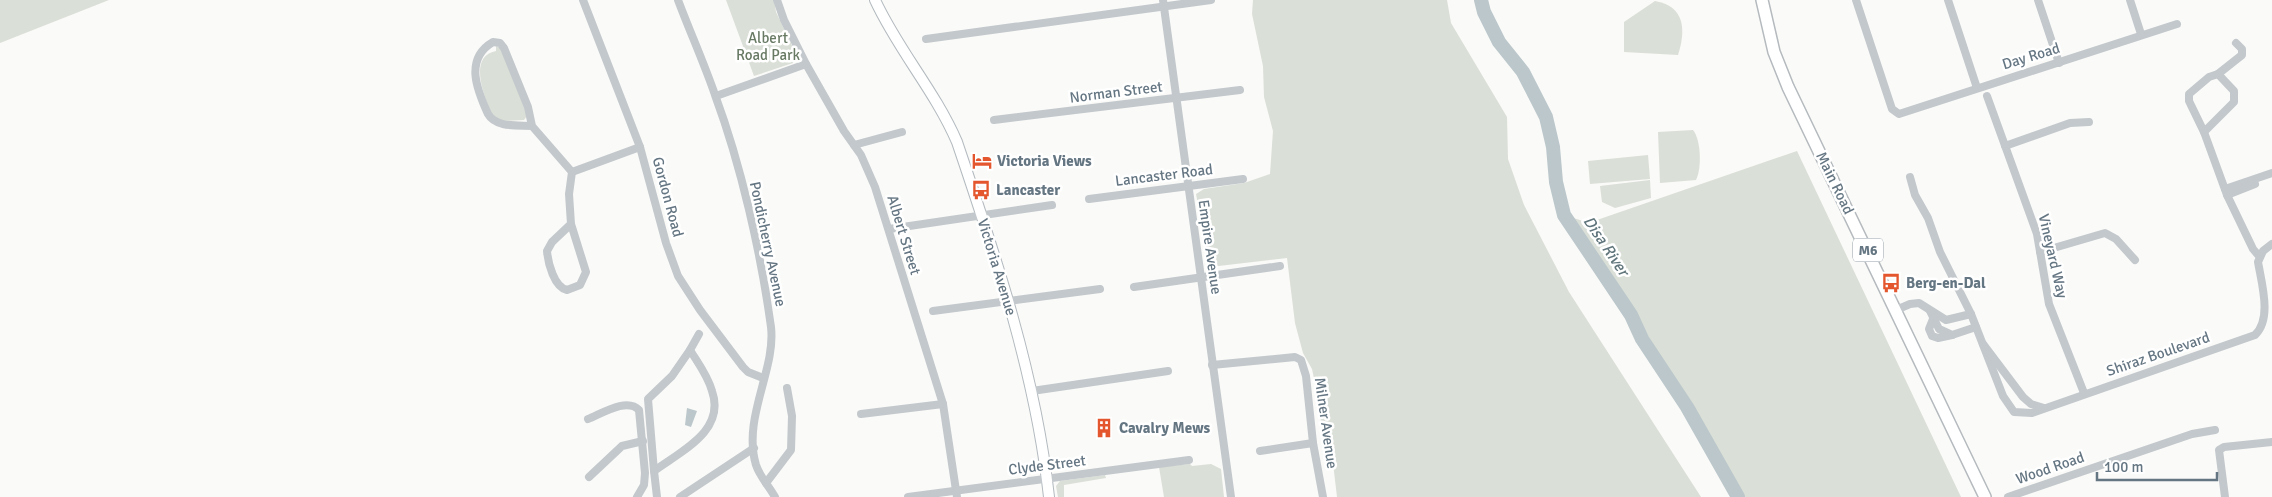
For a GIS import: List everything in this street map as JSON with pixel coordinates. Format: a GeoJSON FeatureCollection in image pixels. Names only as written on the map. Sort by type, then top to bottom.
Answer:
{"type":"FeatureCollection","features":[{"type":"Feature","properties":{"kind":"main road","name":"Main Road"},"geometry":{"type":"LineString","coordinates":[[1762,0],[1774,52],[1788,87],[1985,497]]}},
{"type":"Feature","properties":{"kind":"street","name":"Gordon Road"},"geometry":{"type":"LineString","coordinates":[[582,0],[640,147],[666,243],[678,276],[700,310],[743,367],[748,372],[763,378]]}},
{"type":"Feature","properties":{"kind":"street","name":"Pondicherry Avenue"},"geometry":{"type":"LineString","coordinates":[[678,0],[716,96],[749,215],[772,341],[755,416],[754,448],[756,463],[776,497]]}},
{"type":"Feature","properties":{"kind":"street","name":"Albert Street"},"geometry":{"type":"LineString","coordinates":[[777,0],[784,20],[806,64],[867,165],[889,229],[943,404],[957,494]]}},
{"type":"Feature","properties":{"kind":"street","name":"Victoria Avenue"},"geometry":{"type":"LineString","coordinates":[[875,0],[885,22],[946,115],[957,142],[1008,302],[1032,391],[1050,497]]}},
{"type":"Feature","properties":{"kind":"street"},"geometry":{"type":"LineString","coordinates":[[926,39],[1163,4],[1211,0]]}},
{"type":"Feature","properties":{"kind":"street","name":"Day Road"},"geometry":{"type":"LineString","coordinates":[[1856,0],[1894,112],[1903,113],[2141,34],[2177,24]]}},
{"type":"Feature","properties":{"kind":"street"},"geometry":{"type":"LineString","coordinates":[[1948,0],[1977,88]]}},
{"type":"Feature","properties":{"kind":"street"},"geometry":{"type":"LineString","coordinates":[[2038,0],[2058,63]]}},
{"type":"Feature","properties":{"kind":"street"},"geometry":{"type":"LineString","coordinates":[[2130,0],[2141,34]]}},
{"type":"Feature","properties":{"kind":"street","name":"Empire Avenue"},"geometry":{"type":"LineString","coordinates":[[1163,4],[1231,497]]}},
{"type":"Feature","properties":{"kind":"street"},"geometry":{"type":"LineString","coordinates":[[532,126],[499,123],[491,118],[485,107],[475,81],[474,70],[481,53],[493,42],[500,43],[504,48],[528,107],[532,126],[558,152],[572,172],[569,194],[571,224],[586,272],[580,285],[567,290],[561,288],[555,278],[547,251],[552,242],[571,224]]}},
{"type":"Feature","properties":{"kind":"street"},"geometry":{"type":"LineString","coordinates":[[2236,43],[2242,49],[2242,54],[2218,74],[2209,77],[2189,94],[2189,101],[2204,132],[2226,192],[2253,249],[2259,256],[2260,276],[2270,314]]}},
{"type":"Feature","properties":{"kind":"street"},"geometry":{"type":"LineString","coordinates":[[716,96],[806,64]]}},
{"type":"Feature","properties":{"kind":"street"},"geometry":{"type":"LineString","coordinates":[[2204,132],[2234,102],[2234,91],[2218,74]]}},
{"type":"Feature","properties":{"kind":"street","name":"Norman Street"},"geometry":{"type":"LineString","coordinates":[[994,120],[1240,90]]}},
{"type":"Feature","properties":{"kind":"street","name":"Vineyard Way"},"geometry":{"type":"LineString","coordinates":[[1987,96],[2037,234],[2049,304],[2084,393]]}},
{"type":"Feature","properties":{"kind":"street"},"geometry":{"type":"LineString","coordinates":[[2005,146],[2070,123],[2088,122]]}},
{"type":"Feature","properties":{"kind":"street"},"geometry":{"type":"LineString","coordinates":[[854,145],[902,132]]}},
{"type":"Feature","properties":{"kind":"street"},"geometry":{"type":"LineString","coordinates":[[572,172],[640,147]]}},
{"type":"Feature","properties":{"kind":"street"},"geometry":{"type":"LineString","coordinates":[[2226,192],[2272,173]]}},
{"type":"Feature","properties":{"kind":"street","name":"Shiraz Boulevard"},"geometry":{"type":"LineString","coordinates":[[1910,177],[1915,195],[1928,218],[1940,252],[1971,314],[2003,396],[2011,409],[2024,414],[2256,335],[2266,325],[2270,314]]}},
{"type":"Feature","properties":{"kind":"street"},"geometry":{"type":"LineString","coordinates":[[2226,192],[2272,178]]}},
{"type":"Feature","properties":{"kind":"street","name":"Lancaster Road"},"geometry":{"type":"LineString","coordinates":[[1089,199],[1242,179]]}},
{"type":"Feature","properties":{"kind":"street"},"geometry":{"type":"LineString","coordinates":[[889,229],[1052,205]]}},
{"type":"Feature","properties":{"kind":"street"},"geometry":{"type":"LineString","coordinates":[[2040,252],[2105,233],[2116,239],[2135,260]]}},
{"type":"Feature","properties":{"kind":"street"},"geometry":{"type":"LineString","coordinates":[[2259,256],[2272,244]]}},
{"type":"Feature","properties":{"kind":"street"},"geometry":{"type":"LineString","coordinates":[[1134,287],[1280,266]]}},
{"type":"Feature","properties":{"kind":"street"},"geometry":{"type":"LineString","coordinates":[[933,311],[1100,289]]}},
{"type":"Feature","properties":{"kind":"street"},"geometry":{"type":"LineString","coordinates":[[1896,310],[1915,303],[1946,320],[1971,314]]}},
{"type":"Feature","properties":{"kind":"street"},"geometry":{"type":"LineString","coordinates":[[1929,309],[1940,329],[1952,335],[1976,327]]}},
{"type":"Feature","properties":{"kind":"street"},"geometry":{"type":"LineString","coordinates":[[657,497],[648,399],[672,376],[699,334]]}},
{"type":"Feature","properties":{"kind":"street","name":"Shiraz Boulevard"},"geometry":{"type":"LineString","coordinates":[[1982,343],[2023,397],[2032,404],[2044,408]]}},
{"type":"Feature","properties":{"kind":"street"},"geometry":{"type":"LineString","coordinates":[[654,471],[708,429],[714,417],[715,406],[712,389],[690,350]]}},
{"type":"Feature","properties":{"kind":"street","name":"Milner Avenue"},"geometry":{"type":"LineString","coordinates":[[1212,365],[1295,357],[1301,360],[1304,366],[1313,443],[1323,497]]}},
{"type":"Feature","properties":{"kind":"street"},"geometry":{"type":"LineString","coordinates":[[1032,391],[1168,371]]}},
{"type":"Feature","properties":{"kind":"street"},"geometry":{"type":"LineString","coordinates":[[766,482],[790,450],[792,416],[787,388]]}},
{"type":"Feature","properties":{"kind":"street"},"geometry":{"type":"LineString","coordinates":[[861,414],[943,404]]}},
{"type":"Feature","properties":{"kind":"street"},"geometry":{"type":"LineString","coordinates":[[588,419],[624,405],[635,406],[640,413],[645,480],[637,497]]}},
{"type":"Feature","properties":{"kind":"street","name":"Wood Road"},"geometry":{"type":"LineString","coordinates":[[2008,497],[2192,434],[2215,430]]}},
{"type":"Feature","properties":{"kind":"street"},"geometry":{"type":"LineString","coordinates":[[589,477],[622,446],[643,441]]}},
{"type":"Feature","properties":{"kind":"street"},"geometry":{"type":"LineString","coordinates":[[2225,497],[2219,452],[2224,448],[2272,442]]}},
{"type":"Feature","properties":{"kind":"street"},"geometry":{"type":"LineString","coordinates":[[1260,451],[1313,443]]}},
{"type":"Feature","properties":{"kind":"street"},"geometry":{"type":"LineString","coordinates":[[680,497],[754,448]]}},
{"type":"Feature","properties":{"kind":"street","name":"Clyde Street"},"geometry":{"type":"LineString","coordinates":[[908,497],[957,494],[1047,479],[1189,460]]}},
{"type":"Feature","properties":{"kind":"green space"},"geometry":{"type":"Polygon","coordinates":[[[0,0],[109,0],[0,43],[0,0]]]}},
{"type":"Feature","properties":{"kind":"green space","name":"Albert Road Park"},"geometry":{"type":"Polygon","coordinates":[[[726,0],[774,0],[776,12],[797,56],[793,63],[754,76],[726,0]]]}},
{"type":"Feature","properties":{"kind":"green space"},"geometry":{"type":"Polygon","coordinates":[[[1253,0],[1447,0],[1451,23],[1507,117],[1508,159],[1524,205],[1569,292],[1701,497],[1337,497],[1333,463],[1323,435],[1312,369],[1303,353],[1295,323],[1287,258],[1210,267],[1196,194],[1204,189],[1244,183],[1270,174],[1273,131],[1264,97],[1263,66],[1252,14],[1253,0]]]}},
{"type":"Feature","properties":{"kind":"green space"},"geometry":{"type":"Polygon","coordinates":[[[1655,1],[1672,8],[1681,20],[1682,37],[1678,55],[1624,52],[1624,22],[1655,1]]]}},
{"type":"Feature","properties":{"kind":"green space"},"geometry":{"type":"Polygon","coordinates":[[[496,46],[502,49],[527,110],[527,116],[524,120],[502,121],[493,117],[486,100],[480,70],[482,61],[487,55],[496,51],[496,46]]]}},
{"type":"Feature","properties":{"kind":"green space"},"geometry":{"type":"Polygon","coordinates":[[[1693,130],[1698,140],[1700,154],[1696,180],[1660,183],[1658,132],[1693,130]]]}},
{"type":"Feature","properties":{"kind":"green space"},"geometry":{"type":"Polygon","coordinates":[[[1797,151],[1961,497],[1738,497],[1687,407],[1642,339],[1631,315],[1564,215],[1586,222],[1597,220],[1797,151]]]}},
{"type":"Feature","properties":{"kind":"green space"},"geometry":{"type":"Polygon","coordinates":[[[1648,155],[1650,179],[1590,184],[1588,161],[1648,155]]]}},
{"type":"Feature","properties":{"kind":"green space"},"geometry":{"type":"Polygon","coordinates":[[[1650,180],[1651,198],[1615,208],[1602,202],[1600,186],[1650,180]]]}},
{"type":"Feature","properties":{"kind":"green space"},"geometry":{"type":"Polygon","coordinates":[[[1190,464],[1192,466],[1211,464],[1221,469],[1224,497],[1164,497],[1159,467],[1190,464]]]}},
{"type":"Feature","properties":{"kind":"green space"},"geometry":{"type":"Polygon","coordinates":[[[1105,475],[1106,478],[1064,485],[1064,497],[1058,497],[1056,486],[1060,481],[1105,475]]]}},
{"type":"Feature","properties":{"kind":"shaded area"},"geometry":{"type":"Polygon","coordinates":[[[687,408],[697,411],[691,427],[685,425],[687,408]]]}},
{"type":"Feature","properties":{"kind":"waterway","name":"Disa River"},"geometry":{"type":"LineString","coordinates":[[1481,0],[1484,12],[1499,42],[1523,72],[1546,117],[1553,147],[1556,182],[1564,215],[1631,315],[1642,339],[1687,407],[1738,497]]}},
{"type":"Feature","properties":{"kind":"place","name":"Victoria Views"},"geometry":{"type":"Point","coordinates":[982,161]}},
{"type":"Feature","properties":{"kind":"place","name":"Lancaster"},"geometry":{"type":"Point","coordinates":[981,190]}},
{"type":"Feature","properties":{"kind":"place","name":"Berg-en-Dal"},"geometry":{"type":"Point","coordinates":[1891,283]}},
{"type":"Feature","properties":{"kind":"place","name":"Cavalry Mews"},"geometry":{"type":"Point","coordinates":[1104,428]}}]}
